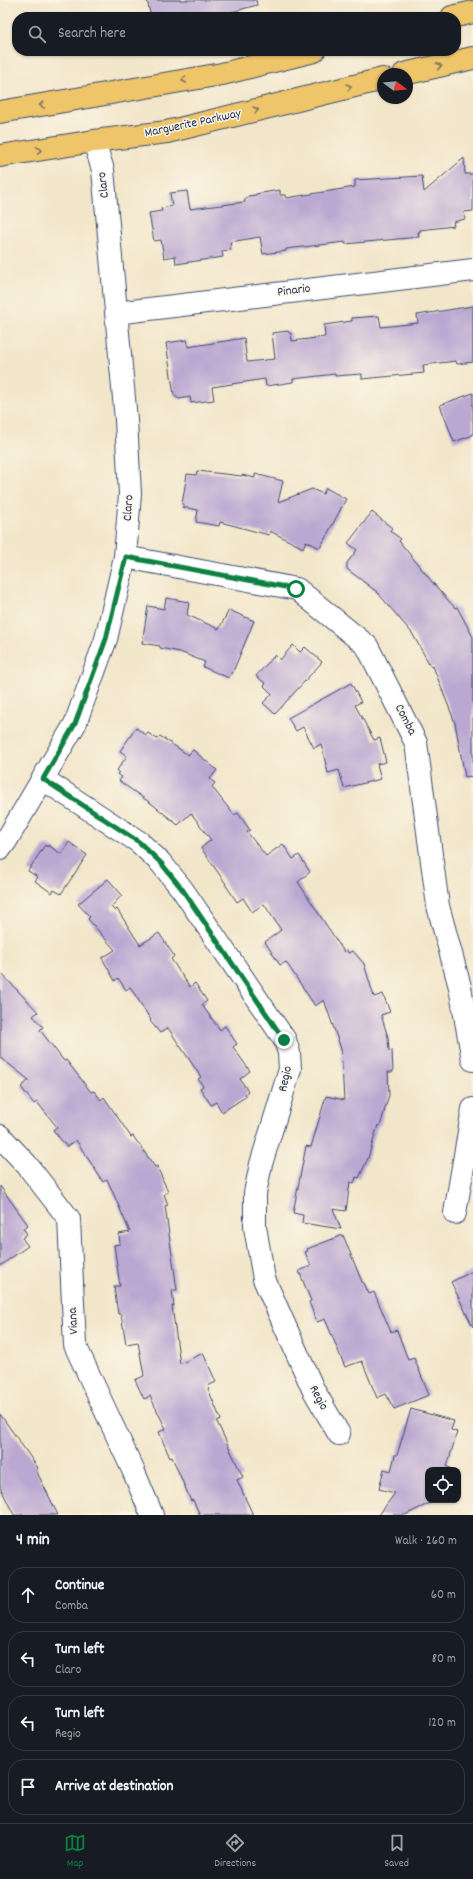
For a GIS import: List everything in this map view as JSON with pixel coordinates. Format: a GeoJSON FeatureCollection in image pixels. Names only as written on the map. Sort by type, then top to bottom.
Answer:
{"type":"FeatureCollection","features":[{"type":"Feature","properties":{"kind":"main road"},"geometry":{"type":"LineString","coordinates":[[461,15],[473,12]]}},
{"type":"Feature","properties":{"kind":"main road"},"geometry":{"type":"LineString","coordinates":[[0,112],[222,74],[294,56]]}},
{"type":"Feature","properties":{"kind":"main road"},"geometry":{"type":"LineString","coordinates":[[413,72],[473,58]]}},
{"type":"Feature","properties":{"kind":"main road","name":"Marguerite Parkway"},"geometry":{"type":"LineString","coordinates":[[0,156],[94,141],[167,132],[377,80]]}},
{"type":"Feature","properties":{"kind":"street","name":"Claro"},"geometry":{"type":"LineString","coordinates":[[0,849],[6,842],[75,724],[106,639],[126,557],[130,494],[126,420],[103,170],[94,141]]}},
{"type":"Feature","properties":{"kind":"street","name":"Pinario"},"geometry":{"type":"LineString","coordinates":[[116,313],[473,270]]}},
{"type":"Feature","properties":{"kind":"street","name":"Comba"},"geometry":{"type":"LineString","coordinates":[[126,557],[296,589],[367,646],[416,743],[438,906],[460,987],[473,1060]]}},
{"type":"Feature","properties":{"kind":"street","name":"Regio"},"geometry":{"type":"LineString","coordinates":[[43,779],[139,842],[161,863],[182,889],[284,1040],[289,1053],[290,1069],[261,1164],[255,1193],[255,1228],[264,1279],[313,1389],[339,1434]]}},
{"type":"Feature","properties":{"kind":"street"},"geometry":{"type":"LineString","coordinates":[[455,1213],[473,1109]]}},
{"type":"Feature","properties":{"kind":"street","name":"Viana"},"geometry":{"type":"LineString","coordinates":[[0,1136],[27,1164],[69,1219],[75,1345],[134,1470],[152,1515]]}},
{"type":"Feature","properties":{"kind":"building"},"geometry":{"type":"Polygon","coordinates":[[[147,0],[256,0],[257,5],[231,12],[150,12],[147,0]]]}},
{"type":"Feature","properties":{"kind":"building"},"geometry":{"type":"Polygon","coordinates":[[[464,158],[465,174],[473,174],[473,211],[464,212],[465,219],[453,222],[454,226],[420,230],[420,232],[418,232],[419,237],[345,244],[345,242],[286,249],[286,251],[263,254],[260,237],[230,242],[231,250],[222,251],[223,257],[176,264],[175,256],[164,258],[161,240],[154,241],[149,213],[162,211],[161,208],[172,206],[170,193],[187,191],[190,209],[245,202],[245,199],[248,198],[248,196],[280,190],[280,195],[285,195],[286,198],[355,187],[355,180],[422,176],[424,192],[464,158]]]}},
{"type":"Feature","properties":{"kind":"building"},"geometry":{"type":"Polygon","coordinates":[[[473,306],[473,362],[457,364],[456,361],[423,365],[424,373],[362,379],[362,374],[335,376],[335,374],[293,379],[293,382],[266,386],[265,379],[212,387],[214,400],[191,403],[190,397],[179,399],[174,395],[166,343],[187,340],[188,347],[244,338],[247,362],[275,359],[272,333],[288,331],[291,333],[292,341],[325,337],[324,325],[352,321],[352,318],[379,316],[381,327],[418,323],[417,315],[473,306]]]}},
{"type":"Feature","properties":{"kind":"building"},"geometry":{"type":"Polygon","coordinates":[[[473,393],[473,435],[454,442],[440,405],[473,393]]]}},
{"type":"Feature","properties":{"kind":"building"},"geometry":{"type":"Polygon","coordinates":[[[197,471],[242,475],[255,478],[255,474],[283,481],[278,502],[312,489],[323,494],[326,488],[346,499],[320,548],[306,541],[303,548],[270,531],[269,535],[220,522],[219,526],[196,522],[198,510],[183,507],[184,504],[182,504],[187,474],[196,475],[197,471]]]}},
{"type":"Feature","properties":{"kind":"building"},"geometry":{"type":"Polygon","coordinates":[[[372,512],[392,528],[390,531],[401,539],[399,541],[433,583],[455,608],[457,607],[473,637],[473,776],[465,777],[455,723],[433,666],[431,667],[412,633],[377,592],[347,569],[347,563],[357,550],[348,543],[372,512]]]}},
{"type":"Feature","properties":{"kind":"building"},"geometry":{"type":"Polygon","coordinates":[[[166,598],[189,602],[187,615],[219,629],[229,610],[254,621],[229,678],[203,667],[205,662],[180,652],[160,648],[160,646],[142,643],[148,606],[164,609],[166,598]]]}},
{"type":"Feature","properties":{"kind":"building"},"geometry":{"type":"Polygon","coordinates":[[[293,645],[300,652],[305,647],[322,662],[275,714],[263,703],[272,694],[264,686],[266,684],[256,676],[275,655],[280,660],[293,645]]]}},
{"type":"Feature","properties":{"kind":"building"},"geometry":{"type":"Polygon","coordinates":[[[351,683],[361,702],[355,705],[374,740],[380,738],[386,762],[377,764],[381,779],[344,788],[339,770],[328,773],[321,744],[314,748],[303,727],[296,731],[288,718],[351,683]]]}},
{"type":"Feature","properties":{"kind":"building"},"geometry":{"type":"Polygon","coordinates":[[[136,728],[146,735],[148,733],[157,739],[160,736],[188,755],[193,750],[217,770],[210,779],[215,783],[212,787],[234,815],[238,813],[250,830],[247,832],[266,856],[283,844],[293,859],[299,855],[310,872],[298,882],[344,952],[347,950],[348,953],[353,951],[364,964],[374,997],[383,994],[390,1012],[381,1015],[388,1037],[389,1051],[392,1050],[393,1072],[388,1072],[389,1095],[380,1126],[378,1125],[368,1158],[359,1178],[356,1177],[354,1183],[350,1182],[346,1211],[333,1209],[341,1229],[302,1223],[303,1215],[293,1213],[306,1146],[311,1147],[326,1096],[344,1100],[341,1049],[324,1000],[315,1006],[286,962],[280,965],[265,942],[281,930],[264,904],[252,912],[243,898],[237,902],[201,848],[211,840],[191,813],[178,825],[152,804],[119,781],[122,777],[117,774],[119,772],[117,770],[127,756],[120,751],[136,728]]]}},
{"type":"Feature","properties":{"kind":"building"},"geometry":{"type":"Polygon","coordinates":[[[69,842],[87,855],[61,894],[54,890],[52,893],[35,881],[38,877],[28,871],[45,845],[47,847],[48,845],[61,854],[69,842]]]}},
{"type":"Feature","properties":{"kind":"building"},"geometry":{"type":"Polygon","coordinates":[[[108,879],[122,895],[111,907],[115,911],[117,909],[140,945],[159,933],[174,956],[171,959],[190,987],[195,983],[207,1001],[202,1005],[220,1030],[225,1026],[237,1044],[233,1047],[250,1071],[240,1079],[248,1091],[245,1094],[247,1096],[222,1112],[216,1102],[211,1105],[200,1088],[203,1086],[198,1079],[201,1077],[168,1028],[160,1033],[150,1021],[151,1020],[130,987],[126,990],[118,978],[115,981],[102,958],[115,950],[88,919],[90,917],[78,904],[108,879]]]}},
{"type":"Feature","properties":{"kind":"building"},"geometry":{"type":"Polygon","coordinates":[[[0,972],[38,1012],[33,1016],[43,1027],[40,1030],[64,1061],[66,1060],[91,1092],[94,1091],[101,1100],[104,1097],[131,1137],[133,1136],[155,1167],[157,1166],[168,1192],[164,1194],[168,1205],[165,1206],[177,1290],[172,1290],[174,1306],[172,1306],[180,1364],[203,1353],[216,1382],[208,1386],[208,1389],[221,1420],[217,1422],[243,1477],[237,1480],[253,1515],[200,1515],[193,1500],[191,1501],[172,1457],[170,1458],[159,1432],[166,1429],[150,1396],[144,1399],[135,1380],[144,1376],[138,1342],[126,1344],[121,1314],[118,1314],[114,1286],[120,1286],[114,1245],[120,1244],[119,1234],[130,1232],[107,1179],[103,1182],[76,1140],[67,1147],[53,1130],[57,1127],[37,1102],[34,1104],[21,1087],[29,1080],[0,1057],[0,972]]]}},
{"type":"Feature","properties":{"kind":"building"},"geometry":{"type":"Polygon","coordinates":[[[0,1186],[28,1225],[23,1228],[27,1234],[22,1238],[28,1246],[0,1266],[0,1186]]]}},
{"type":"Feature","properties":{"kind":"building"},"geometry":{"type":"Polygon","coordinates":[[[343,1235],[362,1282],[364,1283],[369,1294],[374,1292],[391,1332],[397,1330],[408,1360],[414,1358],[429,1395],[394,1409],[386,1394],[377,1398],[362,1361],[345,1367],[325,1319],[317,1322],[309,1302],[311,1301],[299,1271],[311,1266],[305,1252],[308,1251],[307,1249],[343,1235]]]}},
{"type":"Feature","properties":{"kind":"building"},"geometry":{"type":"Polygon","coordinates":[[[473,1271],[473,1327],[451,1282],[473,1271]]]}},
{"type":"Feature","properties":{"kind":"building"},"geometry":{"type":"Polygon","coordinates":[[[411,1409],[454,1421],[451,1430],[457,1432],[447,1467],[425,1467],[425,1503],[430,1503],[405,1515],[379,1515],[395,1493],[379,1489],[384,1469],[391,1471],[395,1455],[397,1455],[411,1409]]]}},
{"type":"Feature","properties":{"kind":"building"},"geometry":{"type":"Polygon","coordinates":[[[0,1414],[38,1468],[36,1470],[58,1515],[14,1515],[0,1487],[0,1414]]]}},
{"type":"Feature","properties":{"kind":"route"},"geometry":{"type":"LineString","coordinates":[[284,1040],[182,889],[161,863],[139,842],[43,779],[75,724],[106,639],[126,557],[296,589]]}}]}
